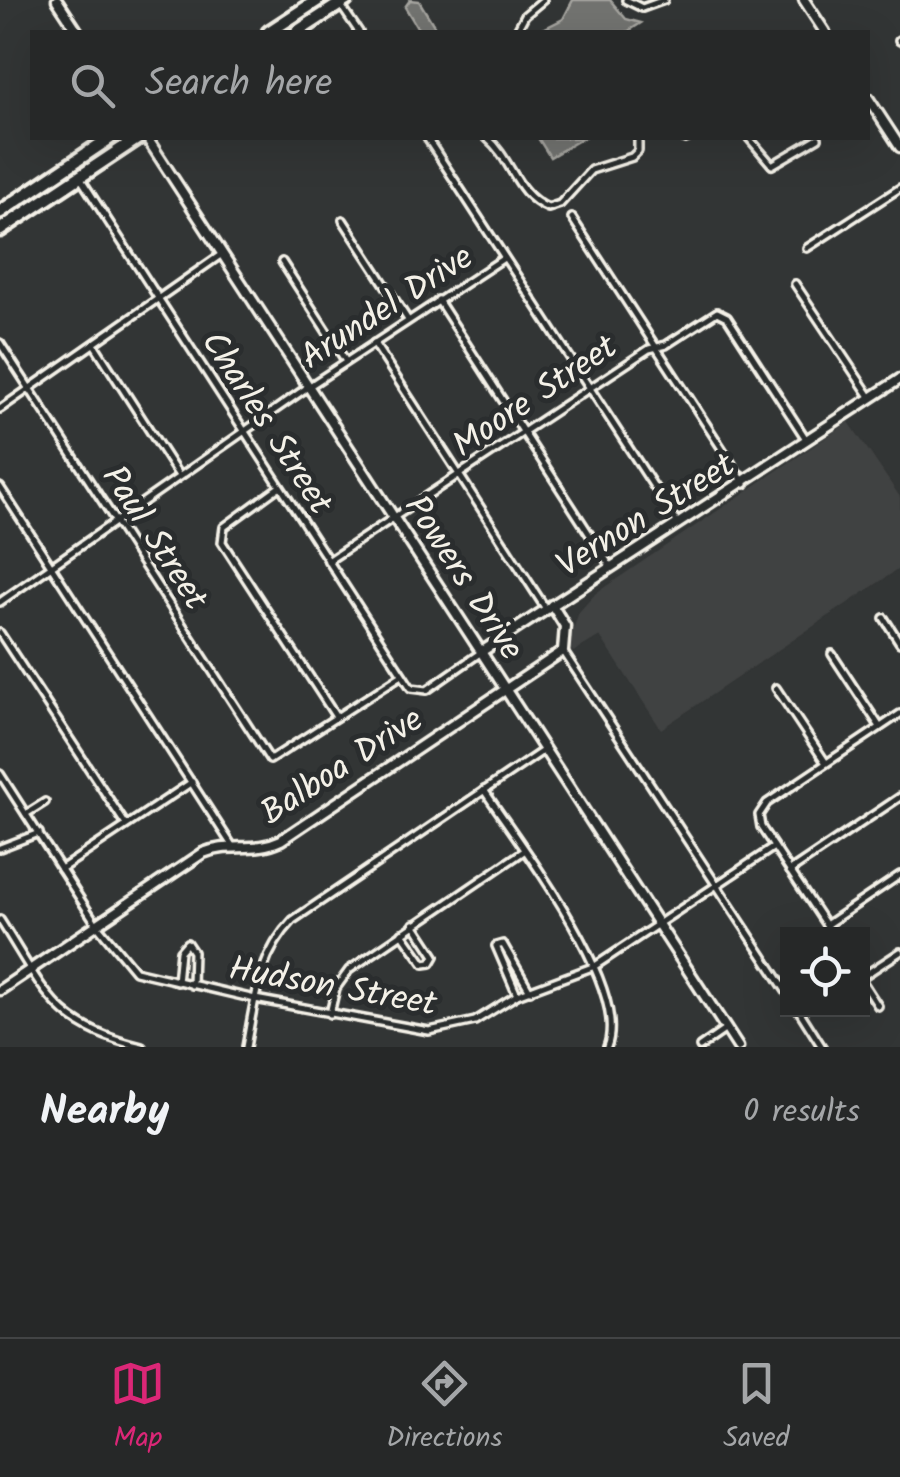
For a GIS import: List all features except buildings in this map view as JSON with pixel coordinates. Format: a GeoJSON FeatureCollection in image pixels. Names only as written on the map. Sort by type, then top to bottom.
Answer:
{"type":"FeatureCollection","features":[{"type":"Feature","properties":{"kind":"highway"},"geometry":{"type":"LineString","coordinates":[[272,30],[318,0]]}},
{"type":"Feature","properties":{"kind":"highway"},"geometry":{"type":"LineString","coordinates":[[300,30],[339,1]]}},
{"type":"Feature","properties":{"kind":"highway"},"geometry":{"type":"LineString","coordinates":[[0,212],[107,140]]}},
{"type":"Feature","properties":{"kind":"highway"},"geometry":{"type":"LineString","coordinates":[[0,230],[135,140]]}},
{"type":"Feature","properties":{"kind":"street"},"geometry":{"type":"LineString","coordinates":[[56,0],[77,30]]}},
{"type":"Feature","properties":{"kind":"street"},"geometry":{"type":"LineString","coordinates":[[517,30],[525,15],[543,0]]}},
{"type":"Feature","properties":{"kind":"street"},"geometry":{"type":"LineString","coordinates":[[626,0],[642,8],[664,0]]}},
{"type":"Feature","properties":{"kind":"street"},"geometry":{"type":"LineString","coordinates":[[804,0],[824,30]]}},
{"type":"Feature","properties":{"kind":"street"},"geometry":{"type":"LineString","coordinates":[[339,1],[357,30]]}},
{"type":"Feature","properties":{"kind":"street"},"geometry":{"type":"LineString","coordinates":[[870,103],[900,147]]}},
{"type":"Feature","properties":{"kind":"street","name":"Powers Drive"},"geometry":{"type":"LineString","coordinates":[[148,140],[738,1047]]}},
{"type":"Feature","properties":{"kind":"street"},"geometry":{"type":"LineString","coordinates":[[427,140],[677,522]]}},
{"type":"Feature","properties":{"kind":"street"},"geometry":{"type":"LineString","coordinates":[[489,140],[503,151],[520,188],[548,208],[560,204],[591,170],[632,158],[637,140]]}},
{"type":"Feature","properties":{"kind":"street"},"geometry":{"type":"LineString","coordinates":[[752,140],[772,165],[815,140]]}},
{"type":"Feature","properties":{"kind":"street","name":"Charles Street"},"geometry":{"type":"LineString","coordinates":[[79,177],[402,675],[418,692]]}},
{"type":"Feature","properties":{"kind":"street"},"geometry":{"type":"LineString","coordinates":[[807,248],[900,188]]}},
{"type":"Feature","properties":{"kind":"street"},"geometry":{"type":"LineString","coordinates":[[572,218],[746,484]]}},
{"type":"Feature","properties":{"kind":"street"},"geometry":{"type":"LineString","coordinates":[[344,220],[408,320]]}},
{"type":"Feature","properties":{"kind":"street"},"geometry":{"type":"LineString","coordinates":[[0,409],[222,254]]}},
{"type":"Feature","properties":{"kind":"street","name":"Arundel Drive"},"geometry":{"type":"LineString","coordinates":[[0,602],[346,361],[504,258]]}},
{"type":"Feature","properties":{"kind":"street"},"geometry":{"type":"LineString","coordinates":[[282,262],[346,361]]}},
{"type":"Feature","properties":{"kind":"street"},"geometry":{"type":"LineString","coordinates":[[795,284],[871,398]]}},
{"type":"Feature","properties":{"kind":"street"},"geometry":{"type":"LineString","coordinates":[[438,300],[610,566]]}},
{"type":"Feature","properties":{"kind":"street","name":"Moore Street"},"geometry":{"type":"LineString","coordinates":[[328,562],[590,389],[721,312],[808,442]]}},
{"type":"Feature","properties":{"kind":"street","name":"Paul Street"},"geometry":{"type":"LineString","coordinates":[[0,342],[270,760],[336,717]]}},
{"type":"Feature","properties":{"kind":"street"},"geometry":{"type":"LineString","coordinates":[[374,343],[459,475],[565,626],[564,651],[780,982]]}},
{"type":"Feature","properties":{"kind":"street"},"geometry":{"type":"LineString","coordinates":[[94,344],[180,476]]}},
{"type":"Feature","properties":{"kind":"street","name":"Vernon Street"},"geometry":{"type":"LineString","coordinates":[[418,692],[677,522],[746,484],[900,379]]}},
{"type":"Feature","properties":{"kind":"street"},"geometry":{"type":"LineString","coordinates":[[0,486],[233,847]]}},
{"type":"Feature","properties":{"kind":"street"},"geometry":{"type":"LineString","coordinates":[[280,486],[224,527],[222,542],[336,717],[402,675]]}},
{"type":"Feature","properties":{"kind":"street"},"geometry":{"type":"LineString","coordinates":[[884,618],[900,642]]}},
{"type":"Feature","properties":{"kind":"street"},"geometry":{"type":"LineString","coordinates":[[0,634],[126,825]]}},
{"type":"Feature","properties":{"kind":"street","name":"Balboa Drive"},"geometry":{"type":"LineString","coordinates":[[0,990],[203,853],[233,847],[264,848],[281,840],[564,651]]}},
{"type":"Feature","properties":{"kind":"street"},"geometry":{"type":"LineString","coordinates":[[832,654],[880,728]]}},
{"type":"Feature","properties":{"kind":"street"},"geometry":{"type":"LineString","coordinates":[[776,688],[826,764]]}},
{"type":"Feature","properties":{"kind":"street"},"geometry":{"type":"LineString","coordinates":[[828,927],[760,826],[759,814],[767,803],[900,714]]}},
{"type":"Feature","properties":{"kind":"street"},"geometry":{"type":"LineString","coordinates":[[246,1047],[272,942],[292,920],[545,750]]}},
{"type":"Feature","properties":{"kind":"street","name":"Hudson Street"},"geometry":{"type":"LineString","coordinates":[[0,774],[98,925],[135,971],[255,999],[429,1031],[450,1030],[475,1021],[518,996],[595,966],[774,847]]}},
{"type":"Feature","properties":{"kind":"street"},"geometry":{"type":"LineString","coordinates":[[62,870],[192,782]]}},
{"type":"Feature","properties":{"kind":"street"},"geometry":{"type":"LineString","coordinates":[[484,790],[595,966],[614,1018],[607,1047]]}},
{"type":"Feature","properties":{"kind":"street"},"geometry":{"type":"LineString","coordinates":[[790,871],[900,797]]}},
{"type":"Feature","properties":{"kind":"street"},"geometry":{"type":"LineString","coordinates":[[26,814],[45,802]]}},
{"type":"Feature","properties":{"kind":"street"},"geometry":{"type":"LineString","coordinates":[[0,848],[39,833]]}},
{"type":"Feature","properties":{"kind":"street"},"geometry":{"type":"LineString","coordinates":[[330,1014],[336,988],[349,970],[524,851]]}},
{"type":"Feature","properties":{"kind":"street"},"geometry":{"type":"LineString","coordinates":[[826,924],[900,875]]}},
{"type":"Feature","properties":{"kind":"street"},"geometry":{"type":"LineString","coordinates":[[0,920],[32,969],[78,1026],[98,1037],[142,1047]]}},
{"type":"Feature","properties":{"kind":"street"},"geometry":{"type":"LineString","coordinates":[[402,933],[424,964],[431,963],[435,956],[414,924]]}},
{"type":"Feature","properties":{"kind":"street"},"geometry":{"type":"LineString","coordinates":[[177,982],[180,951],[187,942],[193,952],[192,985]]}},
{"type":"Feature","properties":{"kind":"street"},"geometry":{"type":"LineString","coordinates":[[518,996],[496,946],[503,944],[530,991]]}},
{"type":"Feature","properties":{"kind":"street"},"geometry":{"type":"LineString","coordinates":[[870,973],[900,952]]}},
{"type":"Feature","properties":{"kind":"street"},"geometry":{"type":"LineString","coordinates":[[870,992],[878,1006]]}},
{"type":"Feature","properties":{"kind":"street"},"geometry":{"type":"LineString","coordinates":[[803,1017],[822,1047]]}},
{"type":"Feature","properties":{"kind":"street"},"geometry":{"type":"LineString","coordinates":[[700,1047],[726,1029]]}},
{"type":"Feature","properties":{"kind":"shaded area"},"geometry":{"type":"Polygon","coordinates":[[[410,0],[419,1],[437,30],[419,30],[405,7],[410,0]]]}},
{"type":"Feature","properties":{"kind":"shaded area"},"geometry":{"type":"Polygon","coordinates":[[[573,0],[610,0],[626,19],[641,23],[630,30],[541,30],[563,19],[573,0]]]}},
{"type":"Feature","properties":{"kind":"shaded area"},"geometry":{"type":"Polygon","coordinates":[[[539,140],[580,140],[550,157],[539,140]]]}},
{"type":"Feature","properties":{"kind":"shaded area"},"geometry":{"type":"Polygon","coordinates":[[[849,422],[900,497],[900,568],[661,729],[600,636],[573,652],[568,645],[579,612],[596,593],[849,422]]]}}]}
